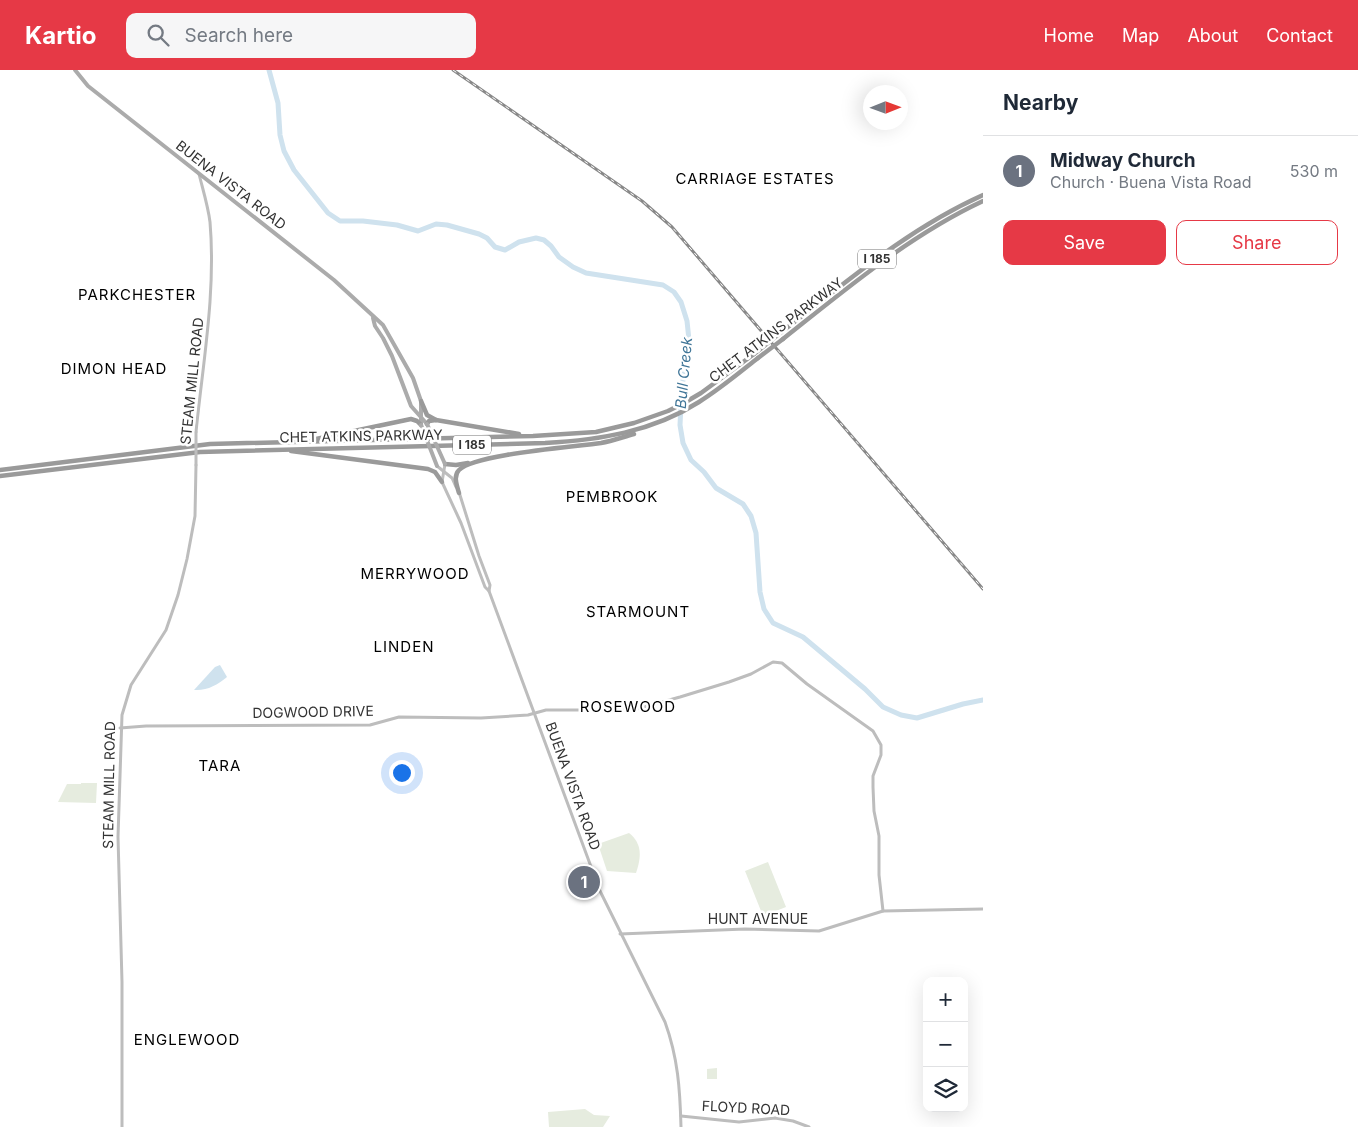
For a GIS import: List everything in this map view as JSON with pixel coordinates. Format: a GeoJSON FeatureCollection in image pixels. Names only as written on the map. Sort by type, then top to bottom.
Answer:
{"type":"FeatureCollection","features":[{"type":"Feature","properties":{"kind":"highway","name":"CHET ATKINS PARKWAY"},"geometry":{"type":"LineString","coordinates":[[0,470],[210,444],[572,435],[596,432],[634,423],[664,412],[701,393],[906,237],[959,206],[983,195]]}},
{"type":"Feature","properties":{"kind":"highway","name":"CHET ATKINS PARKWAY"},"geometry":{"type":"LineString","coordinates":[[0,476],[200,452],[578,441],[623,434],[663,421],[700,402],[913,240],[983,201]]}},
{"type":"Feature","properties":{"kind":"highway"},"geometry":{"type":"LineString","coordinates":[[421,401],[427,415],[436,420]]}},
{"type":"Feature","properties":{"kind":"highway"},"geometry":{"type":"LineString","coordinates":[[272,442],[319,438],[411,419],[421,425]]}},
{"type":"Feature","properties":{"kind":"highway"},"geometry":{"type":"LineString","coordinates":[[427,424],[429,421],[436,420],[533,436]]}},
{"type":"Feature","properties":{"kind":"highway"},"geometry":{"type":"LineString","coordinates":[[444,464],[456,465],[523,452],[603,443],[625,437],[663,421]]}},
{"type":"Feature","properties":{"kind":"highway"},"geometry":{"type":"LineString","coordinates":[[277,450],[428,470],[436,472],[442,482]]}},
{"type":"Feature","properties":{"kind":"highway"},"geometry":{"type":"LineString","coordinates":[[459,493],[457,473],[471,463]]}},
{"type":"Feature","properties":{"kind":"main road","name":"BUENA VISTA ROAD"},"geometry":{"type":"LineString","coordinates":[[75,70],[88,86],[334,280],[359,302],[373,318],[383,325],[413,378],[421,401],[421,425],[437,466]]}},
{"type":"Feature","properties":{"kind":"main road","name":"BUENA VISTA ROAD"},"geometry":{"type":"LineString","coordinates":[[373,318],[375,326],[392,356],[410,406],[427,424],[444,464]]}},
{"type":"Feature","properties":{"kind":"street","name":"STEAM MILL ROAD"},"geometry":{"type":"LineString","coordinates":[[122,1127],[122,982],[118,837],[120,728],[124,704],[131,685],[166,630],[183,578],[195,514],[196,432],[210,318],[210,229],[207,204],[199,174]]}},
{"type":"Feature","properties":{"kind":"street"},"geometry":{"type":"LineString","coordinates":[[204,192],[208,182]]}},
{"type":"Feature","properties":{"kind":"street","name":"BUENA VISTA ROAD"},"geometry":{"type":"LineString","coordinates":[[444,464],[442,482],[461,523],[485,588],[489,591],[600,891],[665,1022],[679,1074],[681,1127]]}},
{"type":"Feature","properties":{"kind":"street","name":"BUENA VISTA ROAD"},"geometry":{"type":"LineString","coordinates":[[437,466],[452,478],[459,493],[490,585],[489,591]]}},
{"type":"Feature","properties":{"kind":"street","name":"DOGWOOD DRIVE"},"geometry":{"type":"LineString","coordinates":[[120,728],[146,726],[370,725],[399,717],[481,718],[528,714],[546,710],[633,710],[729,682],[773,662],[782,663],[807,684],[873,731],[881,745],[881,755],[873,776],[873,787],[874,811],[879,836],[879,875],[883,911]]}},
{"type":"Feature","properties":{"kind":"street","name":"HUNT AVENUE"},"geometry":{"type":"LineString","coordinates":[[620,934],[738,929],[819,930],[883,911],[983,909]]}},
{"type":"Feature","properties":{"kind":"street","name":"FLOYD ROAD"},"geometry":{"type":"LineString","coordinates":[[681,1116],[739,1122],[775,1118],[793,1120],[809,1127]]}},
{"type":"Feature","properties":{"kind":"shaded area"},"geometry":{"type":"Polygon","coordinates":[[[97,783],[96,803],[58,802],[67,784],[97,783]]]}},
{"type":"Feature","properties":{"kind":"shaded area"},"geometry":{"type":"Polygon","coordinates":[[[629,833],[634,837],[640,851],[636,873],[607,871],[598,844],[629,833]]]}},
{"type":"Feature","properties":{"kind":"shaded area"},"geometry":{"type":"Polygon","coordinates":[[[768,862],[786,907],[763,916],[745,871],[768,862]]]}},
{"type":"Feature","properties":{"kind":"shaded area"},"geometry":{"type":"Polygon","coordinates":[[[717,1068],[717,1079],[707,1079],[707,1069],[717,1068]]]}},
{"type":"Feature","properties":{"kind":"shaded area"},"geometry":{"type":"Polygon","coordinates":[[[585,1109],[594,1115],[610,1116],[603,1127],[549,1127],[548,1112],[585,1109]]]}},
{"type":"Feature","properties":{"kind":"water"},"geometry":{"type":"Polygon","coordinates":[[[220,665],[227,677],[212,687],[194,690],[215,667],[220,665]]]}},
{"type":"Feature","properties":{"kind":"waterway","name":"Bull Creek"},"geometry":{"type":"LineString","coordinates":[[269,70],[278,103],[280,135],[284,151],[294,170],[328,213],[340,221],[363,221],[397,225],[418,231],[436,224],[447,225],[479,234],[487,238],[495,247],[505,250],[519,242],[536,238],[544,240],[559,257],[586,273],[663,285],[674,292],[681,302],[687,321],[689,340],[682,385],[680,425],[683,443],[691,460],[704,472],[716,488],[743,504],[751,516],[756,533],[760,592],[764,609],[773,623],[803,637],[865,689],[883,707],[901,715],[917,718],[983,700]]}},
{"type":"Feature","properties":{"kind":"railway"},"geometry":{"type":"LineString","coordinates":[[453,70],[642,201],[672,227],[983,589]]}},
{"type":"Feature","properties":{"kind":"place","name":"Midway Church"},"geometry":{"type":"Point","coordinates":[584,882]}},
{"type":"Feature","properties":{"kind":"district","name":"CARRIAGE ESTATES"},"geometry":{"type":"Point","coordinates":[755,179]}},
{"type":"Feature","properties":{"kind":"district","name":"PARKCHESTER"},"geometry":{"type":"Point","coordinates":[137,295]}},
{"type":"Feature","properties":{"kind":"district","name":"DIMON HEAD"},"geometry":{"type":"Point","coordinates":[114,369]}},
{"type":"Feature","properties":{"kind":"district","name":"PEMBROOK"},"geometry":{"type":"Point","coordinates":[612,497]}},
{"type":"Feature","properties":{"kind":"district","name":"MERRYWOOD"},"geometry":{"type":"Point","coordinates":[415,574]}},
{"type":"Feature","properties":{"kind":"district","name":"STARMOUNT"},"geometry":{"type":"Point","coordinates":[638,612]}},
{"type":"Feature","properties":{"kind":"district","name":"LINDEN"},"geometry":{"type":"Point","coordinates":[404,647]}},
{"type":"Feature","properties":{"kind":"district","name":"ROSEWOOD"},"geometry":{"type":"Point","coordinates":[628,707]}},
{"type":"Feature","properties":{"kind":"district","name":"TARA"},"geometry":{"type":"Point","coordinates":[220,766]}},
{"type":"Feature","properties":{"kind":"district","name":"ENGLEWOOD"},"geometry":{"type":"Point","coordinates":[187,1040]}}]}
